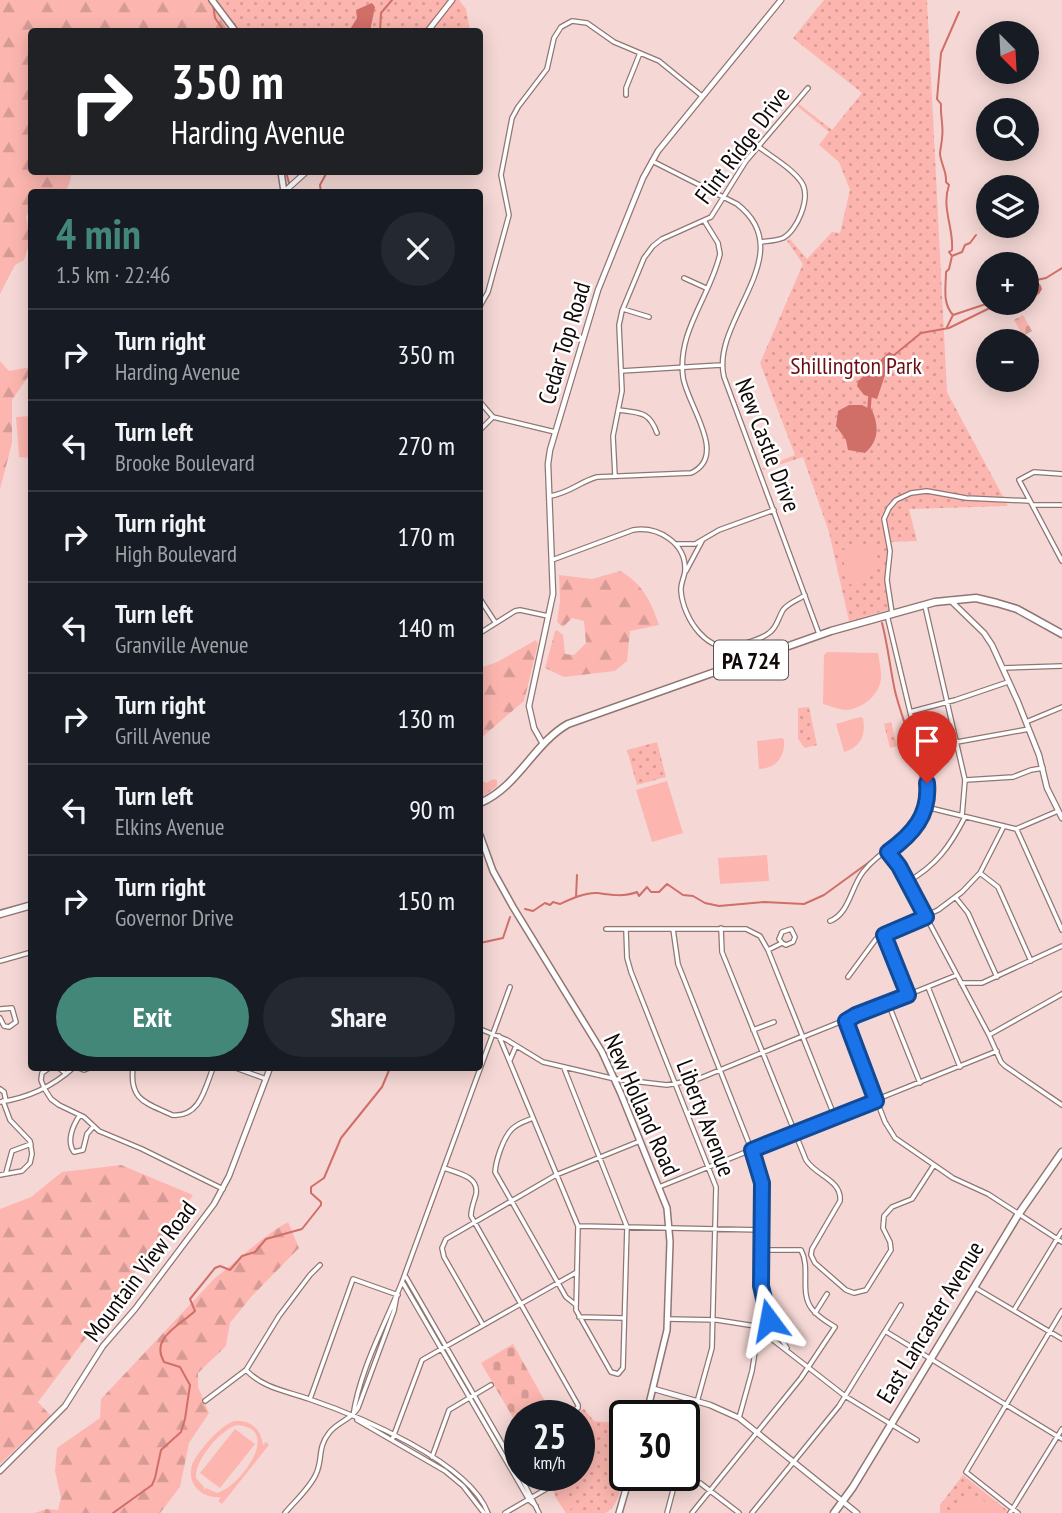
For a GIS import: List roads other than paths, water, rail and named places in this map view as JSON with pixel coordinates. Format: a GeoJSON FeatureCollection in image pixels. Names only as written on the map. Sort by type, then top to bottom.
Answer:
{"type":"FeatureCollection","features":[{"type":"Feature","properties":{"kind":"main road"},"geometry":{"type":"LineString","coordinates":[[214,2],[233,28]]}},
{"type":"Feature","properties":{"kind":"main road","name":"PA 724"},"geometry":{"type":"LineString","coordinates":[[483,801],[500,791],[555,732],[574,721],[820,635],[890,614],[950,600],[976,598],[1017,609],[1062,634]]}},
{"type":"Feature","properties":{"kind":"main road","name":"New Holland Road"},"geometry":{"type":"LineString","coordinates":[[483,842],[500,885],[589,1027],[615,1079],[667,1208],[670,1228],[666,1343],[651,1400]]}},
{"type":"Feature","properties":{"kind":"main road"},"geometry":{"type":"LineString","coordinates":[[0,914],[28,906]]}},
{"type":"Feature","properties":{"kind":"main road","name":"East Lancaster Avenue"},"geometry":{"type":"LineString","coordinates":[[834,1513],[1018,1215],[1062,1152]]}},
{"type":"Feature","properties":{"kind":"main road"},"geometry":{"type":"LineString","coordinates":[[620,1513],[626,1491]]}},
{"type":"Feature","properties":{"kind":"street"},"geometry":{"type":"LineString","coordinates":[[430,28],[452,0]]}},
{"type":"Feature","properties":{"kind":"street","name":"Cedar Top Road"},"geometry":{"type":"LineString","coordinates":[[543,744],[534,729],[529,706],[553,594],[548,460],[598,290],[652,161],[781,0]]}},
{"type":"Feature","properties":{"kind":"street"},"geometry":{"type":"LineString","coordinates":[[483,301],[488,292],[509,215],[501,175],[513,118],[518,107],[547,69],[558,30],[568,22],[584,21],[610,40],[659,61],[702,96]]}},
{"type":"Feature","properties":{"kind":"street"},"geometry":{"type":"LineString","coordinates":[[626,95],[626,88],[640,53]]}},
{"type":"Feature","properties":{"kind":"street","name":"Flint Ridge Drive"},"geometry":{"type":"LineString","coordinates":[[615,476],[613,436],[622,391],[619,334],[623,309],[641,265],[653,246],[668,236],[705,222],[716,212],[737,173],[808,88]]}},
{"type":"Feature","properties":{"kind":"street"},"geometry":{"type":"LineString","coordinates":[[652,161],[724,197],[748,214],[761,242],[780,240],[788,235],[795,224],[805,195],[800,181],[758,146]]}},
{"type":"Feature","properties":{"kind":"street"},"geometry":{"type":"LineString","coordinates":[[287,189],[303,175]]}},
{"type":"Feature","properties":{"kind":"street"},"geometry":{"type":"LineString","coordinates":[[550,496],[568,492],[593,478],[688,474],[699,469],[707,460],[707,442],[686,390],[682,368],[687,333],[720,252],[718,243],[705,222]]}},
{"type":"Feature","properties":{"kind":"street","name":"New Castle Drive"},"geometry":{"type":"LineString","coordinates":[[761,242],[757,269],[724,345],[721,365],[820,635]]}},
{"type":"Feature","properties":{"kind":"street"},"geometry":{"type":"LineString","coordinates":[[684,278],[706,288]]}},
{"type":"Feature","properties":{"kind":"street"},"geometry":{"type":"LineString","coordinates":[[623,309],[649,317]]}},
{"type":"Feature","properties":{"kind":"street"},"geometry":{"type":"LineString","coordinates":[[621,371],[721,365]]}},
{"type":"Feature","properties":{"kind":"street"},"geometry":{"type":"LineString","coordinates":[[483,405],[493,417],[555,432]]}},
{"type":"Feature","properties":{"kind":"street"},"geometry":{"type":"LineString","coordinates":[[619,410],[644,414],[657,433]]}},
{"type":"Feature","properties":{"kind":"street"},"geometry":{"type":"LineString","coordinates":[[483,427],[493,417]]}},
{"type":"Feature","properties":{"kind":"street"},"geometry":{"type":"LineString","coordinates":[[1062,474],[1034,472],[1019,480],[1062,561]]}},
{"type":"Feature","properties":{"kind":"street"},"geometry":{"type":"LineString","coordinates":[[830,921],[842,912],[863,872],[914,830],[926,807],[927,783],[890,614],[887,580],[890,551],[884,519],[889,508],[896,500],[911,493],[927,491],[966,498],[1062,505]]}},
{"type":"Feature","properties":{"kind":"street"},"geometry":{"type":"LineString","coordinates":[[675,543],[689,545],[726,527],[774,509]]}},
{"type":"Feature","properties":{"kind":"street"},"geometry":{"type":"LineString","coordinates":[[552,560],[641,528],[656,531],[675,543],[682,553],[686,572]]}},
{"type":"Feature","properties":{"kind":"street"},"geometry":{"type":"LineString","coordinates":[[703,539],[686,572],[681,593],[694,627],[701,636],[725,647],[739,646],[769,633],[786,607],[805,596]]}},
{"type":"Feature","properties":{"kind":"street"},"geometry":{"type":"LineString","coordinates":[[1054,543],[1062,541]]}},
{"type":"Feature","properties":{"kind":"street"},"geometry":{"type":"LineString","coordinates":[[950,600],[986,636],[1029,729],[1047,788],[1062,818]]}},
{"type":"Feature","properties":{"kind":"street"},"geometry":{"type":"LineString","coordinates":[[483,604],[495,622]]}},
{"type":"Feature","properties":{"kind":"street"},"geometry":{"type":"LineString","coordinates":[[908,882],[943,856],[963,817],[965,780],[925,605]]}},
{"type":"Feature","properties":{"kind":"street"},"geometry":{"type":"LineString","coordinates":[[483,631],[520,610],[550,617]]}},
{"type":"Feature","properties":{"kind":"street"},"geometry":{"type":"LineString","coordinates":[[1002,668],[1062,666]]}},
{"type":"Feature","properties":{"kind":"street"},"geometry":{"type":"LineString","coordinates":[[911,712],[1008,682]]}},
{"type":"Feature","properties":{"kind":"street"},"geometry":{"type":"LineString","coordinates":[[1026,722],[1062,707]]}},
{"type":"Feature","properties":{"kind":"street"},"geometry":{"type":"LineString","coordinates":[[957,742],[1029,729]]}},
{"type":"Feature","properties":{"kind":"street"},"geometry":{"type":"LineString","coordinates":[[965,780],[1013,777],[1043,768]]}},
{"type":"Feature","properties":{"kind":"street"},"geometry":{"type":"LineString","coordinates":[[926,807],[1016,829],[1059,811]]}},
{"type":"Feature","properties":{"kind":"street"},"geometry":{"type":"LineString","coordinates":[[848,977],[873,942],[926,917],[956,898],[980,873],[1004,826]]}},
{"type":"Feature","properties":{"kind":"street"},"geometry":{"type":"LineString","coordinates":[[1016,829],[1062,930]]}},
{"type":"Feature","properties":{"kind":"street"},"geometry":{"type":"LineString","coordinates":[[888,852],[908,882],[1005,1066],[1062,1105]]}},
{"type":"Feature","properties":{"kind":"street"},"geometry":{"type":"LineString","coordinates":[[980,873],[998,887],[1031,961]]}},
{"type":"Feature","properties":{"kind":"street"},"geometry":{"type":"LineString","coordinates":[[956,898],[968,913],[997,977]]}},
{"type":"Feature","properties":{"kind":"street"},"geometry":{"type":"LineString","coordinates":[[721,928],[722,952],[809,1165],[835,1184],[840,1194],[840,1201],[813,1245],[812,1258],[818,1266],[852,1293],[860,1293],[868,1288],[891,1253],[891,1245],[882,1225],[884,1216],[892,1207],[912,1199],[934,1165]]}},
{"type":"Feature","properties":{"kind":"street"},"geometry":{"type":"LineString","coordinates":[[606,929],[721,928],[751,930],[761,938],[836,1118]]}},
{"type":"Feature","properties":{"kind":"street"},"geometry":{"type":"LineString","coordinates":[[673,929],[678,964],[752,1150],[762,1183],[758,1320],[761,1330]]}},
{"type":"Feature","properties":{"kind":"street"},"geometry":{"type":"LineString","coordinates":[[768,950],[782,943],[786,945],[793,942],[795,937],[792,929],[782,932],[779,939],[782,943]]}},
{"type":"Feature","properties":{"kind":"street","name":"Liberty Avenue"},"geometry":{"type":"LineString","coordinates":[[626,930],[631,972],[716,1187],[714,1321],[711,1354],[697,1400]]}},
{"type":"Feature","properties":{"kind":"street"},"geometry":{"type":"LineString","coordinates":[[884,935],[908,995]]}},
{"type":"Feature","properties":{"kind":"street"},"geometry":{"type":"LineString","coordinates":[[961,983],[982,983],[1062,946]]}},
{"type":"Feature","properties":{"kind":"street"},"geometry":{"type":"LineString","coordinates":[[0,961],[28,953]]}},
{"type":"Feature","properties":{"kind":"street"},"geometry":{"type":"LineString","coordinates":[[483,1030],[499,1036],[543,1062],[564,1068],[615,1079],[675,1084],[698,1079],[957,975]]}},
{"type":"Feature","properties":{"kind":"street"},"geometry":{"type":"LineString","coordinates":[[483,1061],[510,987]]}},
{"type":"Feature","properties":{"kind":"street"},"geometry":{"type":"LineString","coordinates":[[928,987],[960,1067]]}},
{"type":"Feature","properties":{"kind":"street"},"geometry":{"type":"LineString","coordinates":[[989,1035],[1062,994]]}},
{"type":"Feature","properties":{"kind":"street"},"geometry":{"type":"LineString","coordinates":[[888,1003],[920,1083]]}},
{"type":"Feature","properties":{"kind":"street"},"geometry":{"type":"LineString","coordinates":[[0,1009],[12,1009],[15,1024],[4,1026],[0,1018]]}},
{"type":"Feature","properties":{"kind":"street"},"geometry":{"type":"LineString","coordinates":[[846,1021],[876,1101],[892,1135],[959,1181],[988,1194],[1062,1242]]}},
{"type":"Feature","properties":{"kind":"street"},"geometry":{"type":"LineString","coordinates":[[753,1030],[774,1022]]}},
{"type":"Feature","properties":{"kind":"street"},"geometry":{"type":"LineString","coordinates":[[499,1036],[578,1226],[576,1305],[579,1317],[610,1371],[618,1374],[622,1367],[627,1227],[564,1068]]}},
{"type":"Feature","properties":{"kind":"street"},"geometry":{"type":"LineString","coordinates":[[510,1062],[516,1046]]}},
{"type":"Feature","properties":{"kind":"street"},"geometry":{"type":"LineString","coordinates":[[659,1187],[997,1051]]}},
{"type":"Feature","properties":{"kind":"street"},"geometry":{"type":"LineString","coordinates":[[44,1071],[41,1074],[44,1088],[56,1103],[80,1115],[93,1126],[223,1189]]}},
{"type":"Feature","properties":{"kind":"street"},"geometry":{"type":"LineString","coordinates":[[62,1071],[65,1074]]}},
{"type":"Feature","properties":{"kind":"street"},"geometry":{"type":"LineString","coordinates":[[3,1101],[44,1088],[69,1071]]}},
{"type":"Feature","properties":{"kind":"street"},"geometry":{"type":"LineString","coordinates":[[133,1071],[132,1087],[139,1098],[178,1116],[195,1107],[212,1071]]}},
{"type":"Feature","properties":{"kind":"street"},"geometry":{"type":"LineString","coordinates":[[244,1071],[265,1079]]}},
{"type":"Feature","properties":{"kind":"street","name":"Mountain View Road"},"geometry":{"type":"LineString","coordinates":[[0,1471],[65,1406],[103,1346],[135,1309],[223,1189],[269,1071]]}},
{"type":"Feature","properties":{"kind":"street"},"geometry":{"type":"LineString","coordinates":[[285,1513],[316,1476],[320,1449],[326,1436],[333,1428],[353,1416],[369,1363],[398,1294],[479,1071]]}},
{"type":"Feature","properties":{"kind":"street"},"geometry":{"type":"LineString","coordinates":[[0,1089],[3,1091],[3,1101],[10,1120],[24,1133],[31,1144],[32,1154],[28,1166],[17,1173],[0,1175]]}},
{"type":"Feature","properties":{"kind":"street"},"geometry":{"type":"LineString","coordinates":[[80,1115],[72,1129],[71,1146],[74,1152],[83,1150],[86,1136],[93,1126]]}},
{"type":"Feature","properties":{"kind":"street"},"geometry":{"type":"LineString","coordinates":[[533,1118],[510,1131],[496,1164],[496,1177],[557,1283],[566,1297],[576,1305]]}},
{"type":"Feature","properties":{"kind":"street"},"geometry":{"type":"LineString","coordinates":[[483,1325],[444,1257],[443,1244],[455,1233],[556,1175],[640,1141]]}},
{"type":"Feature","properties":{"kind":"street"},"geometry":{"type":"LineString","coordinates":[[6,1173],[12,1151],[31,1144]]}},
{"type":"Feature","properties":{"kind":"street"},"geometry":{"type":"LineString","coordinates":[[444,1168],[466,1176],[474,1183],[477,1191],[471,1213],[474,1223],[575,1400]]}},
{"type":"Feature","properties":{"kind":"street"},"geometry":{"type":"LineString","coordinates":[[578,1226],[762,1230]]}},
{"type":"Feature","properties":{"kind":"street"},"geometry":{"type":"LineString","coordinates":[[1014,1310],[1062,1231]]}},
{"type":"Feature","properties":{"kind":"street"},"geometry":{"type":"LineString","coordinates":[[692,1513],[808,1367],[835,1327],[815,1313],[807,1296],[806,1264],[802,1250],[761,1250]]}},
{"type":"Feature","properties":{"kind":"street"},"geometry":{"type":"LineString","coordinates":[[205,1401],[246,1370],[275,1321],[320,1265]]}},
{"type":"Feature","properties":{"kind":"street"},"geometry":{"type":"LineString","coordinates":[[393,1438],[422,1360],[577,1272]]}},
{"type":"Feature","properties":{"kind":"street"},"geometry":{"type":"LineString","coordinates":[[405,1275],[539,1513]]}},
{"type":"Feature","properties":{"kind":"street"},"geometry":{"type":"LineString","coordinates":[[310,1399],[354,1279],[398,1294]]}},
{"type":"Feature","properties":{"kind":"street"},"geometry":{"type":"LineString","coordinates":[[402,1282],[445,1347]]}},
{"type":"Feature","properties":{"kind":"street"},"geometry":{"type":"LineString","coordinates":[[761,1286],[771,1324],[789,1351]]}},
{"type":"Feature","properties":{"kind":"street"},"geometry":{"type":"LineString","coordinates":[[974,1287],[1062,1339]]}},
{"type":"Feature","properties":{"kind":"street"},"geometry":{"type":"LineString","coordinates":[[815,1313],[827,1294]]}},
{"type":"Feature","properties":{"kind":"street"},"geometry":{"type":"LineString","coordinates":[[752,1513],[845,1396],[901,1305]]}},
{"type":"Feature","properties":{"kind":"street"},"geometry":{"type":"LineString","coordinates":[[1018,1513],[1012,1511],[966,1472],[1062,1311]]}},
{"type":"Feature","properties":{"kind":"street"},"geometry":{"type":"LineString","coordinates":[[579,1317],[623,1318]]}},
{"type":"Feature","properties":{"kind":"street"},"geometry":{"type":"LineString","coordinates":[[667,1319],[729,1321],[761,1330],[845,1396],[917,1440]]}},
{"type":"Feature","properties":{"kind":"street"},"geometry":{"type":"LineString","coordinates":[[741,1416],[758,1333],[771,1324]]}},
{"type":"Feature","properties":{"kind":"street"},"geometry":{"type":"LineString","coordinates":[[885,1331],[1060,1438]]}},
{"type":"Feature","properties":{"kind":"street"},"geometry":{"type":"LineString","coordinates":[[246,1370],[263,1385],[353,1416],[361,1423],[445,1464],[482,1500],[486,1513]]}},
{"type":"Feature","properties":{"kind":"street"},"geometry":{"type":"LineString","coordinates":[[431,1459],[449,1410],[491,1385]]}},
{"type":"Feature","properties":{"kind":"street"},"geometry":{"type":"LineString","coordinates":[[654,1389],[693,1400]]}},
{"type":"Feature","properties":{"kind":"street"},"geometry":{"type":"LineString","coordinates":[[473,1396],[504,1448]]}},
{"type":"Feature","properties":{"kind":"street"},"geometry":{"type":"LineString","coordinates":[[700,1402],[741,1416],[857,1513]]}},
{"type":"Feature","properties":{"kind":"street"},"geometry":{"type":"LineString","coordinates":[[1012,1511],[1060,1438],[1062,1429]]}},
{"type":"Feature","properties":{"kind":"street"},"geometry":{"type":"LineString","coordinates":[[700,1483],[739,1513]]}},
{"type":"Feature","properties":{"kind":"street"},"geometry":{"type":"LineString","coordinates":[[528,1491],[531,1498]]}},
{"type":"Feature","properties":{"kind":"street"},"geometry":{"type":"LineString","coordinates":[[505,1513],[543,1491]]}},
{"type":"Feature","properties":{"kind":"street"},"geometry":{"type":"LineString","coordinates":[[667,1513],[673,1491]]}},
{"type":"Feature","properties":{"kind":"waterway"},"geometry":{"type":"LineString","coordinates":[[380,28],[381,13],[392,0]]}},
{"type":"Feature","properties":{"kind":"waterway"},"geometry":{"type":"LineString","coordinates":[[213,4],[215,18],[222,28]]}},
{"type":"Feature","properties":{"kind":"waterway"},"geometry":{"type":"LineString","coordinates":[[952,256],[949,252],[952,250],[952,242],[946,202],[949,185],[940,154],[943,129],[941,104],[937,99],[941,53],[959,12]]}},
{"type":"Feature","properties":{"kind":"waterway"},"geometry":{"type":"LineString","coordinates":[[287,175],[289,183]]}},
{"type":"Feature","properties":{"kind":"waterway"},"geometry":{"type":"LineString","coordinates":[[321,189],[325,175]]}},
{"type":"Feature","properties":{"kind":"waterway"},"geometry":{"type":"LineString","coordinates":[[953,315],[946,300],[946,272],[952,256],[962,252],[965,245],[976,235]]}},
{"type":"Feature","properties":{"kind":"waterway"},"geometry":{"type":"LineString","coordinates":[[1039,279],[1062,268]]}},
{"type":"Feature","properties":{"kind":"waterway"},"geometry":{"type":"LineString","coordinates":[[947,327],[953,315],[976,307]]}},
{"type":"Feature","properties":{"kind":"waterway"},"geometry":{"type":"LineString","coordinates":[[893,356],[921,333],[949,328],[976,315]]}},
{"type":"Feature","properties":{"kind":"waterway"},"geometry":{"type":"LineString","coordinates":[[869,409],[870,396]]}},
{"type":"Feature","properties":{"kind":"waterway"},"geometry":{"type":"LineString","coordinates":[[876,856],[915,821],[922,805],[923,794],[918,766],[895,691],[882,623]]}},
{"type":"Feature","properties":{"kind":"waterway"},"geometry":{"type":"LineString","coordinates":[[525,909],[533,911],[545,903],[560,904],[593,893],[622,895],[637,892],[639,896],[647,887],[651,892],[659,892],[667,884],[683,895],[719,906],[764,902],[804,904],[824,895],[872,860]]}},
{"type":"Feature","properties":{"kind":"waterway"},"geometry":{"type":"LineString","coordinates":[[576,897],[577,875]]}},
{"type":"Feature","properties":{"kind":"waterway"},"geometry":{"type":"LineString","coordinates":[[483,942],[503,938],[510,917]]}},
{"type":"Feature","properties":{"kind":"waterway"},"geometry":{"type":"LineString","coordinates":[[113,1513],[152,1485],[161,1450],[181,1432],[185,1419],[190,1385],[180,1367],[164,1362],[161,1354],[163,1339],[195,1311],[190,1299],[215,1268],[220,1266],[230,1270],[242,1256],[255,1252],[266,1239],[302,1229],[321,1205],[311,1193],[311,1187],[324,1178],[341,1138],[382,1087],[389,1071]]}},
{"type":"Feature","properties":{"kind":"park label","name":"Shillington Park"},"geometry":{"type":"Point","coordinates":[856,365]}}]}
